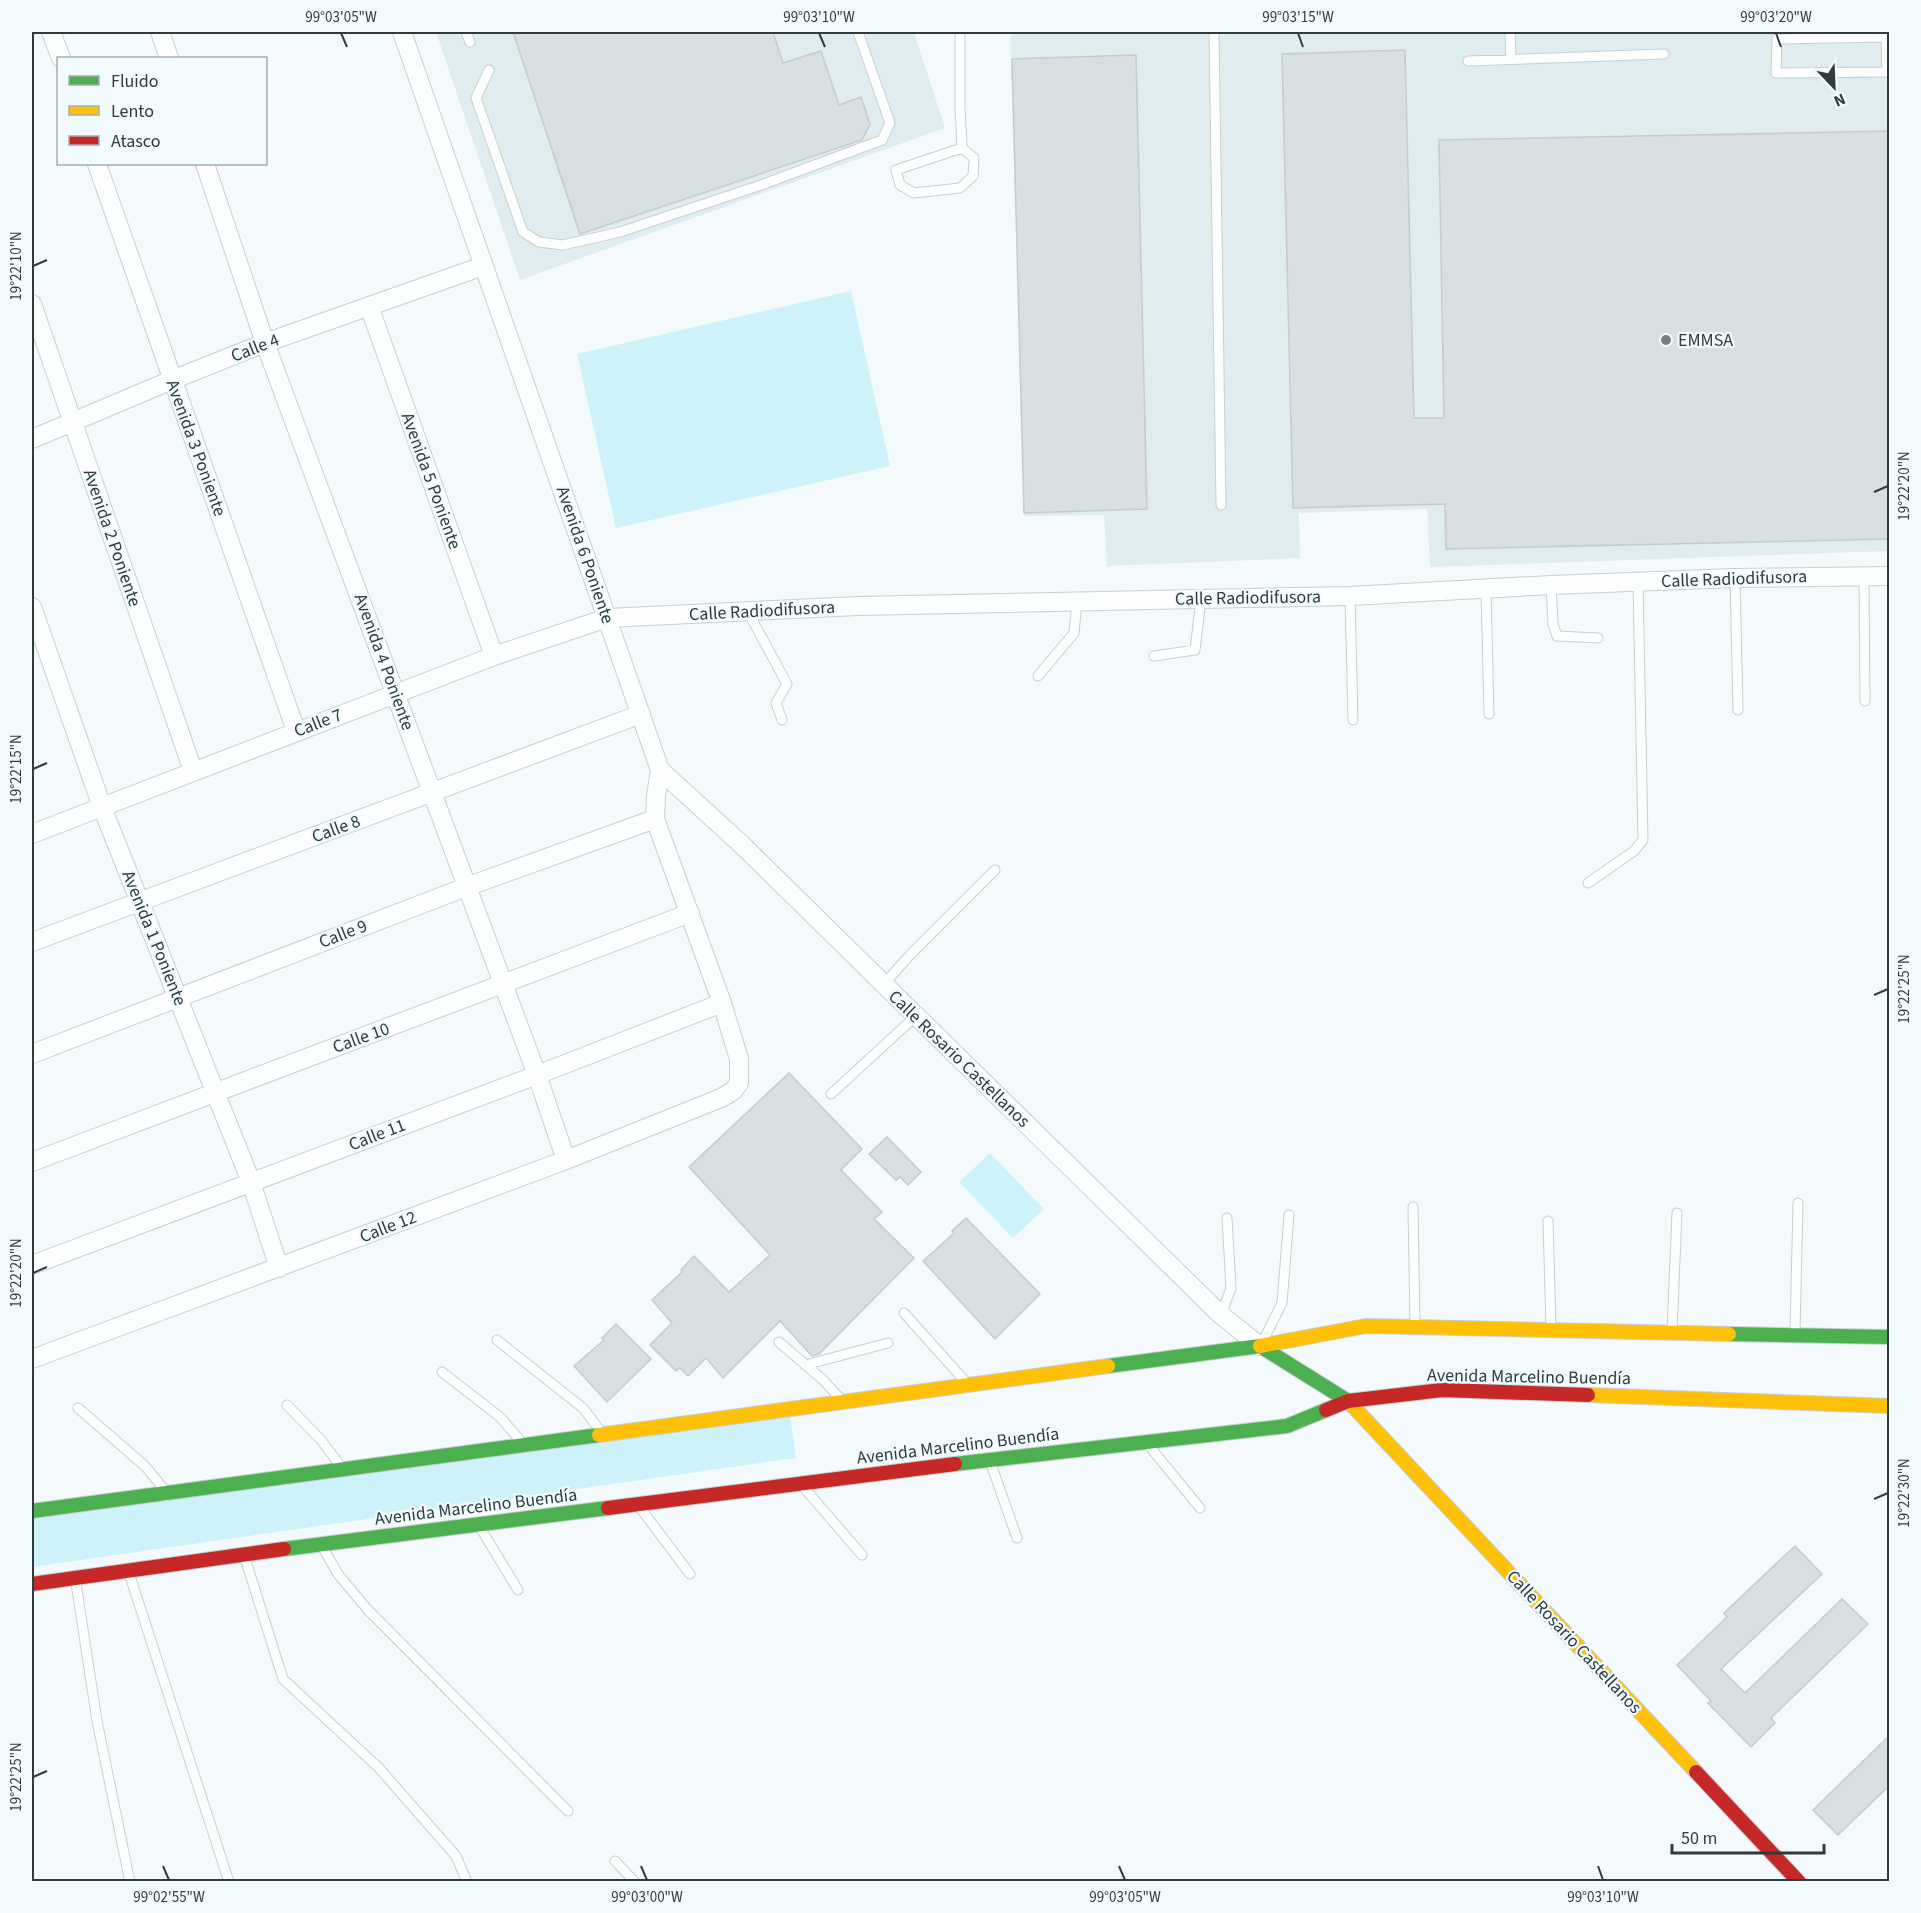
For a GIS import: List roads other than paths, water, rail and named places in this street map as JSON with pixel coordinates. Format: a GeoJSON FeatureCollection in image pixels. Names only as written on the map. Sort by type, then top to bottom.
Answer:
{"type":"FeatureCollection","features":[{"type":"Feature","properties":{"kind":"main road"},"geometry":{"type":"LineString","coordinates":[[32,1511],[1260,1346],[1366,1326],[1890,1337]]}},
{"type":"Feature","properties":{"kind":"main road","name":"Calle Rosario Castellanos"},"geometry":{"type":"LineString","coordinates":[[1260,1346],[1348,1401],[1799,1881]]}},
{"type":"Feature","properties":{"kind":"main road","name":"Avenida Marcelino Buendía"},"geometry":{"type":"LineString","coordinates":[[32,1584],[478,1524],[989,1460],[1287,1426],[1348,1401],[1442,1390],[1890,1406]]}},
{"type":"Feature","properties":{"kind":"street"},"geometry":{"type":"LineString","coordinates":[[51,32],[61,57]]}},
{"type":"Feature","properties":{"kind":"street"},"geometry":{"type":"LineString","coordinates":[[160,32],[169,57]]}},
{"type":"Feature","properties":{"kind":"street","name":"Avenida 6 Poniente"},"geometry":{"type":"LineString","coordinates":[[402,32],[660,770],[655,819],[722,1002],[739,1059],[739,1083]]}},
{"type":"Feature","properties":{"kind":"street","name":"Avenida 3 Poniente"},"geometry":{"type":"LineString","coordinates":[[97,165],[296,731]]}},
{"type":"Feature","properties":{"kind":"street","name":"Avenida 4 Poniente"},"geometry":{"type":"LineString","coordinates":[[204,165],[265,344],[537,1075],[566,1160]]}},
{"type":"Feature","properties":{"kind":"street","name":"Calle 4"},"geometry":{"type":"LineString","coordinates":[[32,439],[171,380],[483,266]]}},
{"type":"Feature","properties":{"kind":"street","name":"Avenida 2 Poniente"},"geometry":{"type":"LineString","coordinates":[[32,304],[193,771]]}},
{"type":"Feature","properties":{"kind":"street","name":"Avenida 5 Poniente"},"geometry":{"type":"LineString","coordinates":[[369,306],[494,656]]}},
{"type":"Feature","properties":{"kind":"street","name":"Calle Radiodifusora"},"geometry":{"type":"LineString","coordinates":[[607,618],[858,606],[1350,596],[1551,585],[1890,576]]}},
{"type":"Feature","properties":{"kind":"street","name":"Avenida 1 Poniente"},"geometry":{"type":"LineString","coordinates":[[32,607],[102,807],[251,1182],[279,1268]]}},
{"type":"Feature","properties":{"kind":"street","name":"Calle 7"},"geometry":{"type":"LineString","coordinates":[[32,834],[494,656],[607,618]]}},
{"type":"Feature","properties":{"kind":"street","name":"Calle 8"},"geometry":{"type":"LineString","coordinates":[[32,942],[640,714]]}},
{"type":"Feature","properties":{"kind":"street","name":"Calle Rosario Castellanos"},"geometry":{"type":"LineString","coordinates":[[660,770],[741,844],[1221,1315],[1260,1346]]}},
{"type":"Feature","properties":{"kind":"street","name":"Calle 9"},"geometry":{"type":"LineString","coordinates":[[32,1054],[466,887],[655,819]]}},
{"type":"Feature","properties":{"kind":"street","name":"Calle 10"},"geometry":{"type":"LineString","coordinates":[[32,1162],[690,913]]}},
{"type":"Feature","properties":{"kind":"street","name":"Calle 11"},"geometry":{"type":"LineString","coordinates":[[32,1265],[537,1075],[722,1002]]}},
{"type":"Feature","properties":{"kind":"street","name":"Calle 12"},"geometry":{"type":"LineString","coordinates":[[32,1359],[566,1160],[721,1098],[733,1091],[739,1083]]}},
{"type":"Feature","properties":{"kind":"lane"},"geometry":{"type":"LineString","coordinates":[[466,32],[470,42]]}},
{"type":"Feature","properties":{"kind":"lane"},"geometry":{"type":"LineString","coordinates":[[489,70],[476,98],[523,232],[539,242],[563,245],[620,232],[760,185],[882,140],[890,123],[858,32]]}},
{"type":"Feature","properties":{"kind":"lane"},"geometry":{"type":"LineString","coordinates":[[960,32],[962,148],[974,158],[973,176],[960,188],[914,193],[900,185],[896,170],[962,148]]}},
{"type":"Feature","properties":{"kind":"lane"},"geometry":{"type":"LineString","coordinates":[[1214,32],[1221,505]]}},
{"type":"Feature","properties":{"kind":"lane"},"geometry":{"type":"LineString","coordinates":[[1510,32],[1511,59]]}},
{"type":"Feature","properties":{"kind":"lane"},"geometry":{"type":"LineString","coordinates":[[1886,34],[1887,72],[1776,73],[1777,39],[1886,34]]}},
{"type":"Feature","properties":{"kind":"lane"},"geometry":{"type":"LineString","coordinates":[[1468,60],[1664,54]]}},
{"type":"Feature","properties":{"kind":"lane"},"geometry":{"type":"LineString","coordinates":[[1864,576],[1864,701]]}},
{"type":"Feature","properties":{"kind":"lane"},"geometry":{"type":"LineString","coordinates":[[1735,579],[1738,710]]}},
{"type":"Feature","properties":{"kind":"lane"},"geometry":{"type":"LineString","coordinates":[[1588,883],[1634,851],[1643,840],[1638,582]]}},
{"type":"Feature","properties":{"kind":"lane"},"geometry":{"type":"LineString","coordinates":[[1551,585],[1553,624],[1557,636],[1598,638]]}},
{"type":"Feature","properties":{"kind":"lane"},"geometry":{"type":"LineString","coordinates":[[1486,589],[1489,714]]}},
{"type":"Feature","properties":{"kind":"lane"},"geometry":{"type":"LineString","coordinates":[[1350,596],[1353,720]]}},
{"type":"Feature","properties":{"kind":"lane"},"geometry":{"type":"LineString","coordinates":[[1154,656],[1195,650],[1201,599]]}},
{"type":"Feature","properties":{"kind":"lane"},"geometry":{"type":"LineString","coordinates":[[1038,676],[1074,633],[1077,602]]}},
{"type":"Feature","properties":{"kind":"lane"},"geometry":{"type":"LineString","coordinates":[[748,612],[787,684],[776,704],[782,720]]}},
{"type":"Feature","properties":{"kind":"lane"},"geometry":{"type":"LineString","coordinates":[[883,985],[995,870]]}},
{"type":"Feature","properties":{"kind":"lane"},"geometry":{"type":"LineString","coordinates":[[831,1094],[916,1016]]}},
{"type":"Feature","properties":{"kind":"lane"},"geometry":{"type":"LineString","coordinates":[[1795,1335],[1798,1203]]}},
{"type":"Feature","properties":{"kind":"lane"},"geometry":{"type":"LineString","coordinates":[[1413,1207],[1415,1328]]}},
{"type":"Feature","properties":{"kind":"lane"},"geometry":{"type":"LineString","coordinates":[[1672,1333],[1677,1213]]}},
{"type":"Feature","properties":{"kind":"lane"},"geometry":{"type":"LineString","coordinates":[[1260,1346],[1282,1303],[1289,1215]]}},
{"type":"Feature","properties":{"kind":"lane"},"geometry":{"type":"LineString","coordinates":[[1221,1315],[1231,1288],[1227,1218]]}},
{"type":"Feature","properties":{"kind":"lane"},"geometry":{"type":"LineString","coordinates":[[1548,1221],[1551,1330]]}},
{"type":"Feature","properties":{"kind":"lane"},"geometry":{"type":"LineString","coordinates":[[904,1313],[969,1386]]}},
{"type":"Feature","properties":{"kind":"lane"},"geometry":{"type":"LineString","coordinates":[[497,1340],[583,1408],[604,1434]]}},
{"type":"Feature","properties":{"kind":"lane"},"geometry":{"type":"LineString","coordinates":[[779,1342],[844,1402]]}},
{"type":"Feature","properties":{"kind":"lane"},"geometry":{"type":"LineString","coordinates":[[805,1365],[888,1343]]}},
{"type":"Feature","properties":{"kind":"lane"},"geometry":{"type":"LineString","coordinates":[[442,1372],[500,1417],[524,1445]]}},
{"type":"Feature","properties":{"kind":"lane"},"geometry":{"type":"LineString","coordinates":[[286,1405],[321,1440],[343,1469]]}},
{"type":"Feature","properties":{"kind":"lane"},"geometry":{"type":"LineString","coordinates":[[78,1408],[145,1466],[167,1493]]}},
{"type":"Feature","properties":{"kind":"lane"},"geometry":{"type":"LineString","coordinates":[[1146,1442],[1200,1508]]}},
{"type":"Feature","properties":{"kind":"lane"},"geometry":{"type":"LineString","coordinates":[[989,1460],[1017,1538]]}},
{"type":"Feature","properties":{"kind":"lane"},"geometry":{"type":"LineString","coordinates":[[800,1484],[862,1555]]}},
{"type":"Feature","properties":{"kind":"lane"},"geometry":{"type":"LineString","coordinates":[[637,1504],[690,1574]]}},
{"type":"Feature","properties":{"kind":"lane"},"geometry":{"type":"LineString","coordinates":[[478,1524],[518,1590]]}},
{"type":"Feature","properties":{"kind":"lane"},"geometry":{"type":"LineString","coordinates":[[321,1544],[338,1574],[368,1610],[568,1811]]}},
{"type":"Feature","properties":{"kind":"lane"},"geometry":{"type":"LineString","coordinates":[[244,1554],[283,1679],[378,1767],[456,1856],[467,1881]]}},
{"type":"Feature","properties":{"kind":"lane"},"geometry":{"type":"LineString","coordinates":[[129,1570],[229,1881]]}},
{"type":"Feature","properties":{"kind":"lane"},"geometry":{"type":"LineString","coordinates":[[75,1578],[97,1721],[130,1881]]}},
{"type":"Feature","properties":{"kind":"lane"},"geometry":{"type":"LineString","coordinates":[[615,1861],[635,1881]]}},
{"type":"Feature","properties":{"kind":"place","name":"EMMSA"},"geometry":{"type":"Point","coordinates":[1666,340]}}]}
